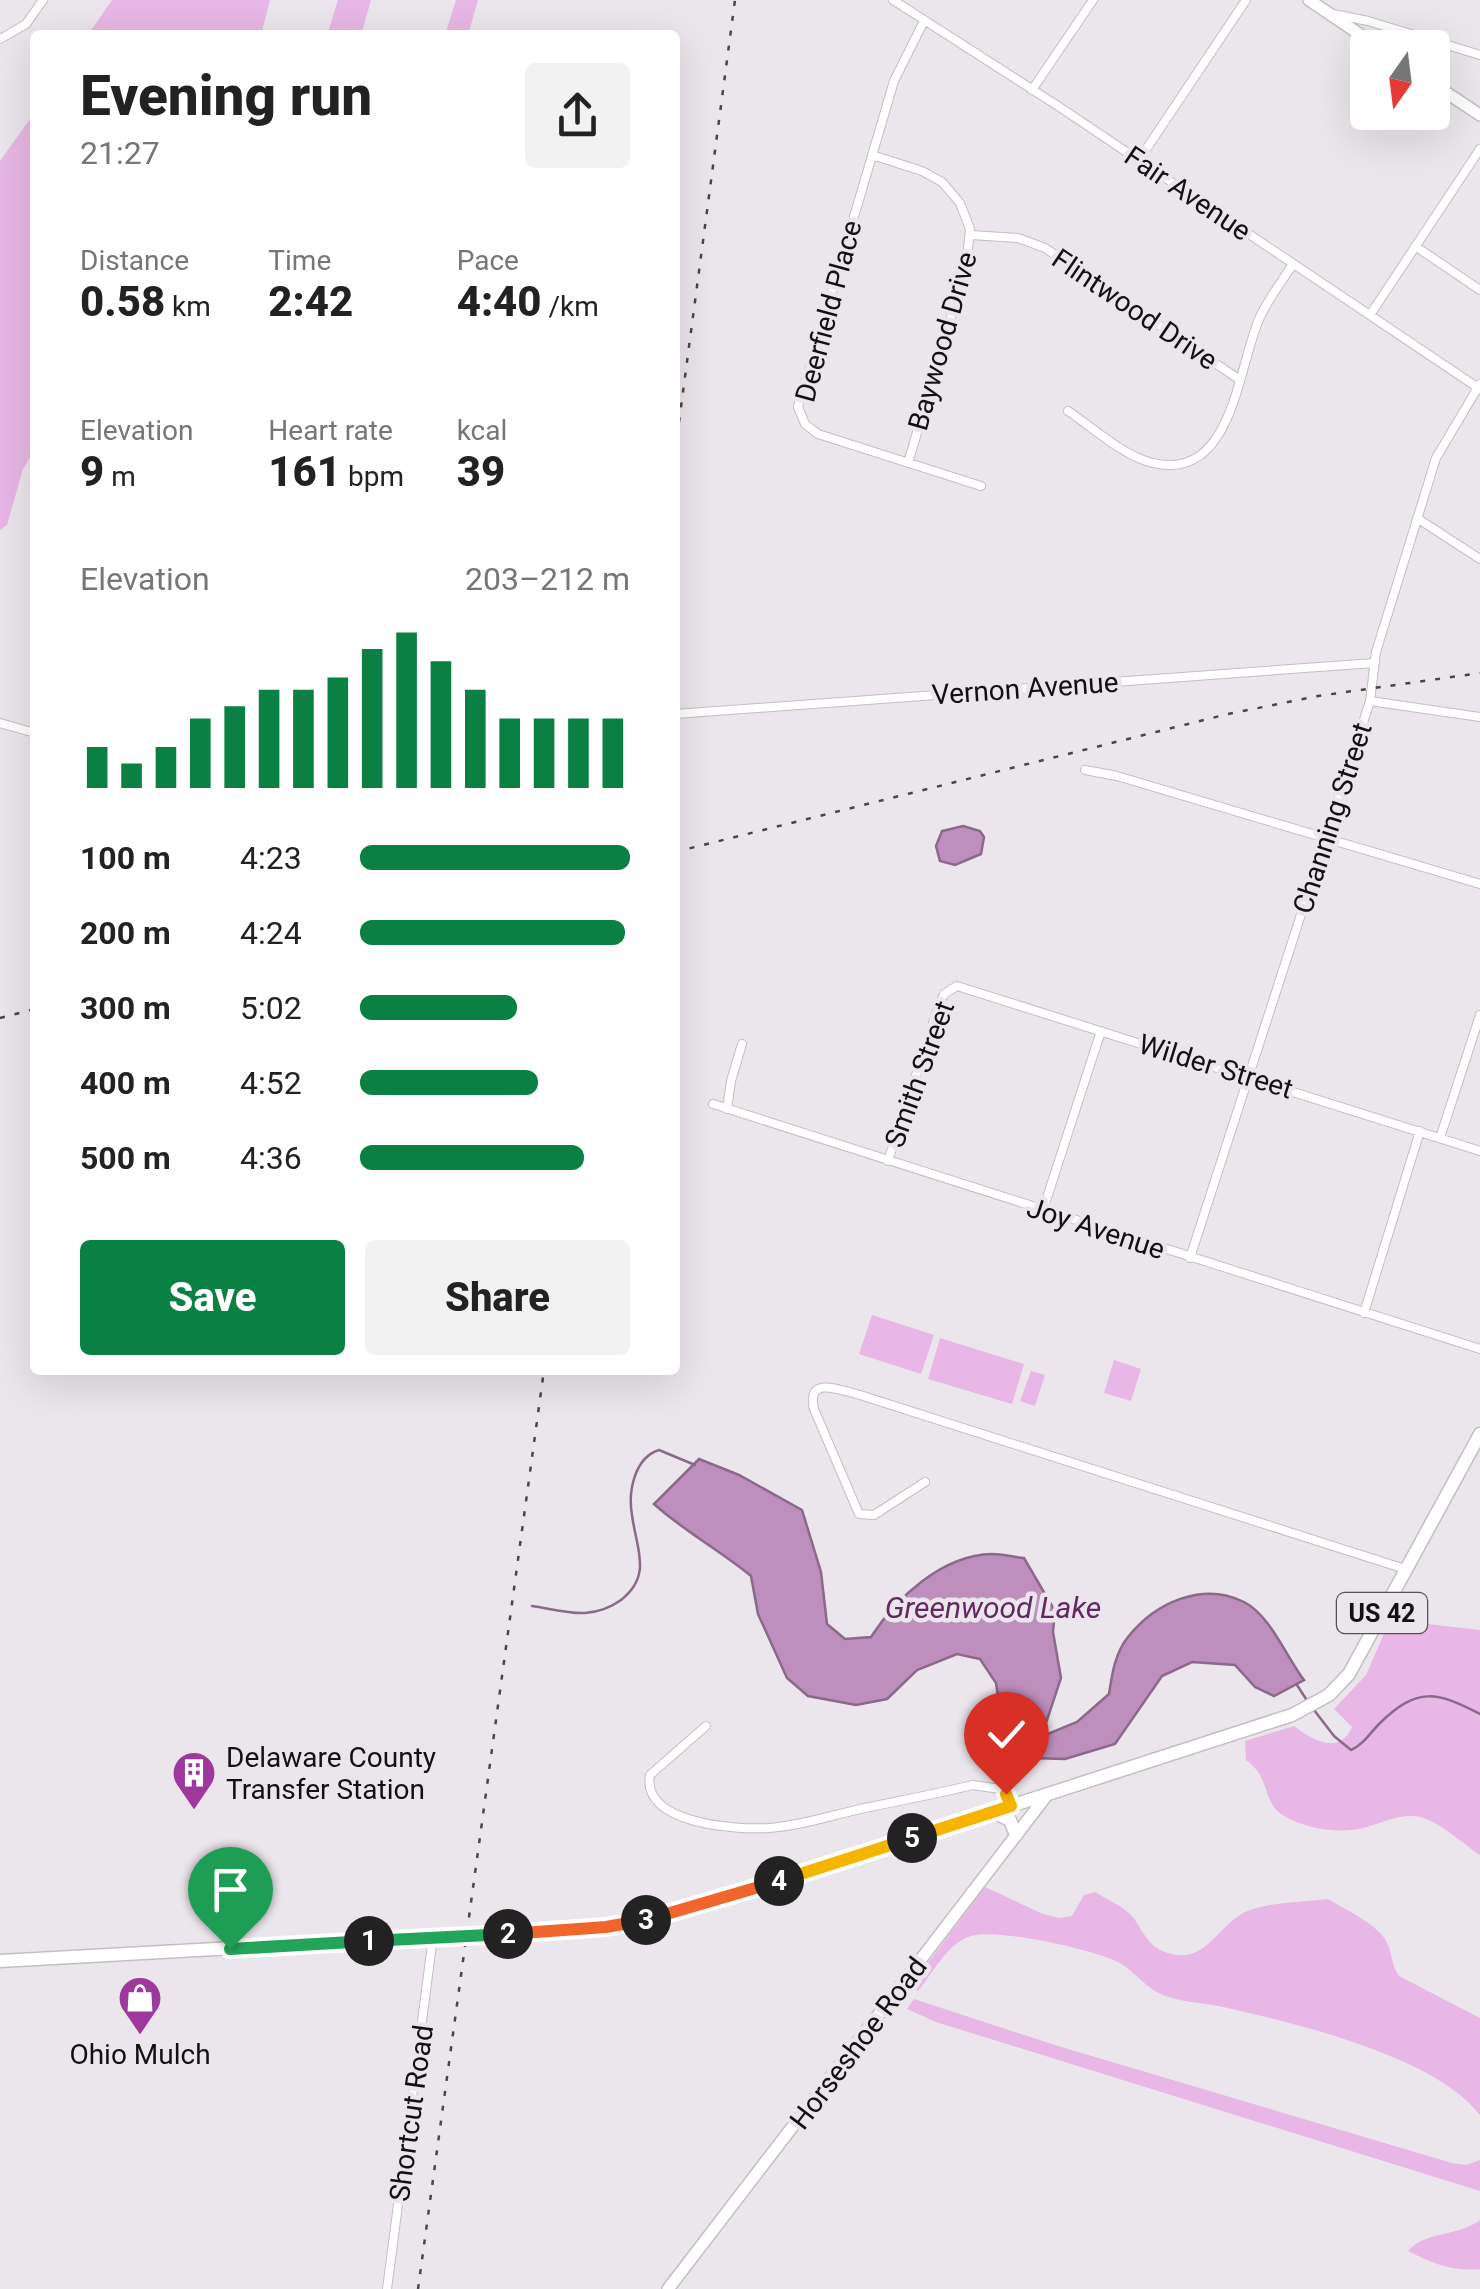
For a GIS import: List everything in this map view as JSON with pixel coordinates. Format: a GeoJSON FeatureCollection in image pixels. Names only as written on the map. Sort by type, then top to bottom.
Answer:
{"type":"FeatureCollection","features":[{"type":"Feature","properties":{"kind":"main road","name":"US 42"},"geometry":{"type":"LineString","coordinates":[[0,1961],[576,1930],[650,1920],[1292,1715],[1329,1695],[1349,1674],[1480,1434]]}},
{"type":"Feature","properties":{"kind":"main road"},"geometry":{"type":"LineString","coordinates":[[994,1812],[1010,1820],[1016,1835]]}},
{"type":"Feature","properties":{"kind":"street"},"geometry":{"type":"LineString","coordinates":[[0,39],[26,24],[44,0]]}},
{"type":"Feature","properties":{"kind":"street","name":"Fair Avenue"},"geometry":{"type":"LineString","coordinates":[[893,0],[1479,387]]}},
{"type":"Feature","properties":{"kind":"street"},"geometry":{"type":"LineString","coordinates":[[1032,90],[1092,0]]}},
{"type":"Feature","properties":{"kind":"street"},"geometry":{"type":"LineString","coordinates":[[1139,160],[1246,0]]}},
{"type":"Feature","properties":{"kind":"street"},"geometry":{"type":"LineString","coordinates":[[1310,0],[1353,30]]}},
{"type":"Feature","properties":{"kind":"street"},"geometry":{"type":"LineString","coordinates":[[1328,13],[1368,20],[1480,55]]}},
{"type":"Feature","properties":{"kind":"street","name":"Deerfield Place"},"geometry":{"type":"LineString","coordinates":[[924,21],[894,81],[798,407],[802,421],[818,434],[981,486]]}},
{"type":"Feature","properties":{"kind":"street"},"geometry":{"type":"LineString","coordinates":[[1450,95],[1480,116]]}},
{"type":"Feature","properties":{"kind":"street"},"geometry":{"type":"LineString","coordinates":[[1370,314],[1480,149]]}},
{"type":"Feature","properties":{"kind":"street","name":"Baywood Drive"},"geometry":{"type":"LineString","coordinates":[[872,155],[922,171],[942,182],[960,202],[970,236],[966,266],[908,463]]}},
{"type":"Feature","properties":{"kind":"street","name":"Flintwood Drive"},"geometry":{"type":"LineString","coordinates":[[970,236],[1005,236],[1045,248],[1240,380]]}},
{"type":"Feature","properties":{"kind":"street"},"geometry":{"type":"LineString","coordinates":[[1415,246],[1480,290]]}},
{"type":"Feature","properties":{"kind":"street"},"geometry":{"type":"LineString","coordinates":[[1068,410],[1139,458],[1160,464],[1180,463],[1203,453],[1220,435],[1259,318],[1294,264]]}},
{"type":"Feature","properties":{"kind":"street","name":"Channing Street"},"geometry":{"type":"LineString","coordinates":[[1190,1258],[1370,700],[1374,663],[1439,450],[1479,387]]}},
{"type":"Feature","properties":{"kind":"street"},"geometry":{"type":"LineString","coordinates":[[1418,518],[1480,559]]}},
{"type":"Feature","properties":{"kind":"street","name":"Vernon Avenue"},"geometry":{"type":"LineString","coordinates":[[680,714],[1374,663]]}},
{"type":"Feature","properties":{"kind":"street"},"geometry":{"type":"LineString","coordinates":[[1370,700],[1480,717]]}},
{"type":"Feature","properties":{"kind":"street"},"geometry":{"type":"LineString","coordinates":[[0,722],[30,732]]}},
{"type":"Feature","properties":{"kind":"street"},"geometry":{"type":"LineString","coordinates":[[1085,770],[1326,836],[1480,884]]}},
{"type":"Feature","properties":{"kind":"street","name":"Wilder Street"},"geometry":{"type":"LineString","coordinates":[[952,988],[962,986],[1480,1150]]}},
{"type":"Feature","properties":{"kind":"street","name":"Smith Street"},"geometry":{"type":"LineString","coordinates":[[888,1161],[937,1011],[944,994],[952,988]]}},
{"type":"Feature","properties":{"kind":"street"},"geometry":{"type":"LineString","coordinates":[[1440,1138],[1480,1015]]}},
{"type":"Feature","properties":{"kind":"street"},"geometry":{"type":"LineString","coordinates":[[1044,1210],[1101,1030]]}},
{"type":"Feature","properties":{"kind":"street"},"geometry":{"type":"LineString","coordinates":[[727,1109],[742,1044]]}},
{"type":"Feature","properties":{"kind":"street","name":"Joy Avenue"},"geometry":{"type":"LineString","coordinates":[[714,1104],[1480,1349]]}},
{"type":"Feature","properties":{"kind":"street"},"geometry":{"type":"LineString","coordinates":[[1364,1313],[1420,1131]]}},
{"type":"Feature","properties":{"kind":"street"},"geometry":{"type":"LineString","coordinates":[[925,1482],[874,1515],[858,1514],[814,1409],[815,1389],[823,1386],[848,1392],[1405,1568]]}},
{"type":"Feature","properties":{"kind":"street"},"geometry":{"type":"LineString","coordinates":[[706,1726],[650,1775],[655,1800],[675,1815],[723,1825],[770,1828],[973,1785],[1000,1789],[1011,1806]]}},
{"type":"Feature","properties":{"kind":"street","name":"Horseshoe Road"},"geometry":{"type":"LineString","coordinates":[[668,2289],[1047,1796]]}},
{"type":"Feature","properties":{"kind":"street","name":"Shortcut Road"},"geometry":{"type":"LineString","coordinates":[[386,2289],[433,1937]]}},
{"type":"Feature","properties":{"kind":"shaded area"},"geometry":{"type":"Polygon","coordinates":[[[112,0],[270,0],[262,30],[91,30],[112,0]]]}},
{"type":"Feature","properties":{"kind":"shaded area"},"geometry":{"type":"Polygon","coordinates":[[[338,0],[371,0],[362,30],[329,30],[338,0]]]}},
{"type":"Feature","properties":{"kind":"shaded area"},"geometry":{"type":"Polygon","coordinates":[[[456,0],[478,0],[469,30],[447,30],[456,0]]]}},
{"type":"Feature","properties":{"kind":"shaded area"},"geometry":{"type":"Polygon","coordinates":[[[30,119],[30,457],[7,525],[0,530],[0,161],[30,119]]]}},
{"type":"Feature","properties":{"kind":"shaded area"},"geometry":{"type":"Polygon","coordinates":[[[872,1315],[934,1335],[921,1374],[859,1354],[872,1315]]]}},
{"type":"Feature","properties":{"kind":"shaded area"},"geometry":{"type":"Polygon","coordinates":[[[940,1338],[1024,1364],[1012,1404],[928,1379],[940,1338]]]}},
{"type":"Feature","properties":{"kind":"shaded area"},"geometry":{"type":"Polygon","coordinates":[[[1114,1360],[1141,1369],[1131,1401],[1104,1393],[1114,1360]]]}},
{"type":"Feature","properties":{"kind":"shaded area"},"geometry":{"type":"Polygon","coordinates":[[[1031,1371],[1045,1375],[1035,1406],[1020,1401],[1031,1371]]]}},
{"type":"Feature","properties":{"kind":"shaded area"},"geometry":{"type":"Polygon","coordinates":[[[1410,1622],[1480,1630],[1480,1855],[1443,1828],[1420,1817],[1399,1817],[1348,1830],[1299,1823],[1274,1807],[1260,1776],[1246,1760],[1245,1741],[1294,1726],[1325,1743],[1347,1736],[1352,1727],[1334,1709],[1366,1675],[1387,1627],[1410,1622]]]}},
{"type":"Feature","properties":{"kind":"shaded area"},"geometry":{"type":"Polygon","coordinates":[[[985,1887],[1059,1918],[1072,1916],[1084,1895],[1095,1892],[1129,1913],[1152,1944],[1179,1955],[1202,1949],[1229,1923],[1250,1910],[1328,1899],[1378,1931],[1388,1945],[1399,1976],[1480,2018],[1480,2115],[1459,2094],[1398,2059],[1287,2022],[1170,1998],[1120,1963],[1047,1942],[1002,1935],[971,1936],[948,1951],[919,1990],[906,1992],[985,1887]]]}},
{"type":"Feature","properties":{"kind":"shaded area"},"geometry":{"type":"Polygon","coordinates":[[[914,1999],[1452,2163],[1466,2165],[1480,2160],[1480,2191],[936,2022],[907,2009],[914,1999]]]}},
{"type":"Feature","properties":{"kind":"shaded area"},"geometry":{"type":"Polygon","coordinates":[[[1480,2220],[1480,2269],[1443,2266],[1408,2251],[1424,2240],[1480,2220]]]}},
{"type":"Feature","properties":{"kind":"water"},"geometry":{"type":"Polygon","coordinates":[[[963,826],[980,831],[984,837],[981,854],[955,865],[940,861],[936,846],[942,831],[963,826]]]}},
{"type":"Feature","properties":{"kind":"water","name":"Greenwood Lake"},"geometry":{"type":"Polygon","coordinates":[[[699,1459],[739,1475],[802,1510],[821,1572],[827,1624],[845,1639],[871,1637],[907,1594],[938,1570],[973,1556],[1024,1558],[1055,1611],[1053,1632],[1061,1678],[1044,1729],[1048,1734],[1077,1722],[1109,1694],[1120,1650],[1139,1625],[1165,1605],[1196,1595],[1228,1596],[1253,1608],[1304,1680],[1274,1696],[1255,1687],[1235,1665],[1192,1662],[1162,1676],[1115,1744],[1065,1759],[1029,1758],[1003,1728],[996,1683],[980,1659],[957,1654],[917,1670],[887,1699],[856,1705],[808,1696],[787,1678],[758,1614],[751,1576],[654,1504],[699,1459]]]}},
{"type":"Feature","properties":{"kind":"waterway"},"geometry":{"type":"LineString","coordinates":[[532,1606],[585,1613],[621,1600],[631,1591],[640,1571],[631,1506],[638,1468],[659,1450],[695,1465]]}},
{"type":"Feature","properties":{"kind":"waterway"},"geometry":{"type":"LineString","coordinates":[[1297,1685],[1306,1699]]}},
{"type":"Feature","properties":{"kind":"waterway"},"geometry":{"type":"LineString","coordinates":[[1314,1710],[1351,1750],[1393,1711],[1417,1698],[1439,1697],[1480,1714]]}},
{"type":"Feature","properties":{"kind":"railway"},"geometry":{"type":"LineString","coordinates":[[680,414],[735,0]]}},
{"type":"Feature","properties":{"kind":"railway"},"geometry":{"type":"LineString","coordinates":[[680,851],[1228,714],[1318,696],[1480,673]]}},
{"type":"Feature","properties":{"kind":"railway"},"geometry":{"type":"LineString","coordinates":[[0,1018],[30,1010]]}},
{"type":"Feature","properties":{"kind":"railway"},"geometry":{"type":"LineString","coordinates":[[418,2289],[543,1375]]}},
{"type":"Feature","properties":{"kind":"place","name":"Delaware County Transfer Station"},"geometry":{"type":"Point","coordinates":[194,1811]}},
{"type":"Feature","properties":{"kind":"place","name":"Ohio Mulch"},"geometry":{"type":"Point","coordinates":[140,2036]}},
{"type":"Feature","properties":{"kind":"route"},"geometry":{"type":"LineString","coordinates":[[230,1949],[576,1930],[650,1920],[1011,1806],[1006,1794]]}}]}
